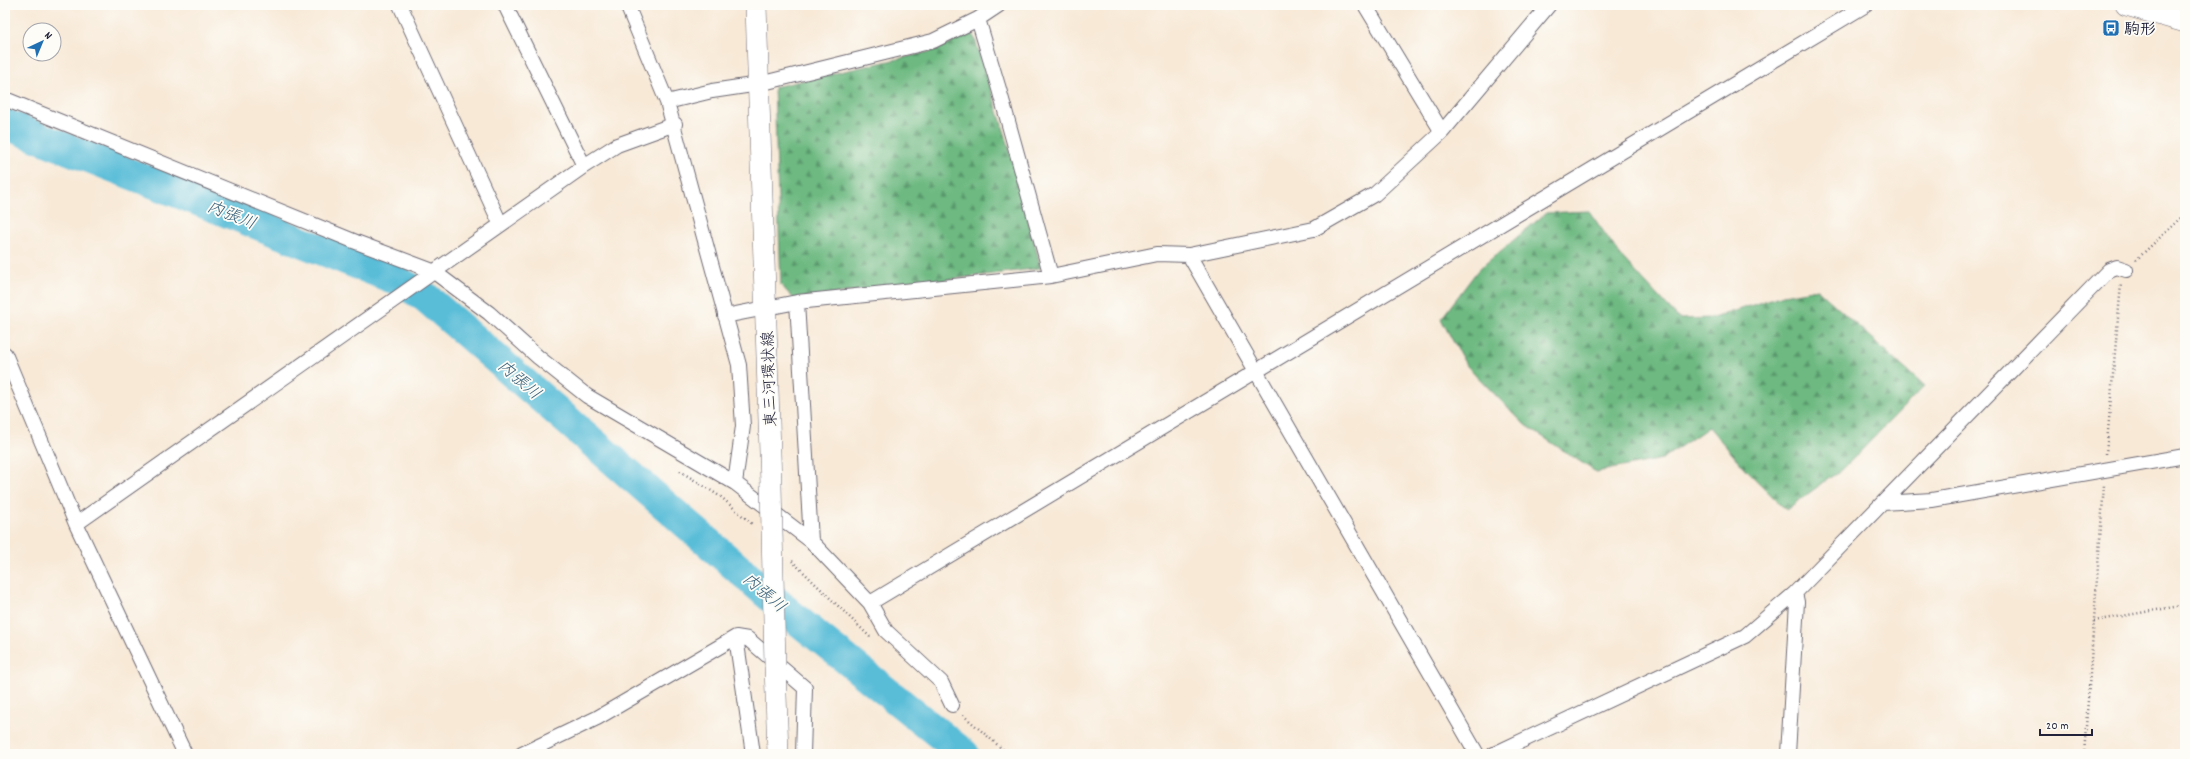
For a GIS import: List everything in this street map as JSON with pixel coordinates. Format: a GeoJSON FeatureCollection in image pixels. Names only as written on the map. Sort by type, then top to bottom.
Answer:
{"type":"FeatureCollection","features":[{"type":"Feature","properties":{"kind":"main road","name":"東三河環状線"},"geometry":{"type":"LineString","coordinates":[[756,5],[778,754]]}},
{"type":"Feature","properties":{"kind":"main road"},"geometry":{"type":"LineString","coordinates":[[2126,5],[2185,22]]}},
{"type":"Feature","properties":{"kind":"street"},"geometry":{"type":"LineString","coordinates":[[400,5],[500,223]]}},
{"type":"Feature","properties":{"kind":"street"},"geometry":{"type":"LineString","coordinates":[[505,5],[584,166]]}},
{"type":"Feature","properties":{"kind":"street"},"geometry":{"type":"LineString","coordinates":[[627,5],[675,124],[739,365],[743,426],[735,484]]}},
{"type":"Feature","properties":{"kind":"street"},"geometry":{"type":"LineString","coordinates":[[667,102],[712,91],[759,84],[933,41],[978,19],[999,5]]}},
{"type":"Feature","properties":{"kind":"street"},"geometry":{"type":"LineString","coordinates":[[1365,5],[1442,132]]}},
{"type":"Feature","properties":{"kind":"street"},"geometry":{"type":"LineString","coordinates":[[725,316],[766,306],[797,302],[1051,276],[1157,254],[1189,255],[1314,228],[1375,194],[1442,132],[1549,5]]}},
{"type":"Feature","properties":{"kind":"street"},"geometry":{"type":"LineString","coordinates":[[870,603],[1866,5]]}},
{"type":"Feature","properties":{"kind":"street"},"geometry":{"type":"LineString","coordinates":[[978,19],[1051,276]]}},
{"type":"Feature","properties":{"kind":"street"},"geometry":{"type":"LineString","coordinates":[[5,99],[356,242],[433,271],[489,313],[538,357],[587,396],[735,484],[811,541],[870,603],[886,631],[941,682],[952,705]]}},
{"type":"Feature","properties":{"kind":"street"},"geometry":{"type":"LineString","coordinates":[[76,524],[500,223],[584,166],[617,145],[675,124]]}},
{"type":"Feature","properties":{"kind":"street"},"geometry":{"type":"LineString","coordinates":[[1189,255],[1477,754]]}},
{"type":"Feature","properties":{"kind":"street"},"geometry":{"type":"LineString","coordinates":[[1494,754],[1745,636],[1795,593],[2109,270],[2117,267],[2126,270]]}},
{"type":"Feature","properties":{"kind":"street"},"geometry":{"type":"LineString","coordinates":[[797,302],[811,541]]}},
{"type":"Feature","properties":{"kind":"street"},"geometry":{"type":"LineString","coordinates":[[5,354],[76,524],[185,754]]}},
{"type":"Feature","properties":{"kind":"street"},"geometry":{"type":"LineString","coordinates":[[1883,503],[1932,500],[2185,456]]}},
{"type":"Feature","properties":{"kind":"street"},"geometry":{"type":"LineString","coordinates":[[1788,754],[1798,602],[1795,593]]}},
{"type":"Feature","properties":{"kind":"street"},"geometry":{"type":"LineString","coordinates":[[522,754],[597,718],[736,637],[748,639],[805,688],[804,754]]}},
{"type":"Feature","properties":{"kind":"street"},"geometry":{"type":"LineString","coordinates":[[736,637],[753,754]]}},
{"type":"Feature","properties":{"kind":"path"},"geometry":{"type":"LineString","coordinates":[[674,467],[721,497],[773,543],[876,642]]}},
{"type":"Feature","properties":{"kind":"path"},"geometry":{"type":"LineString","coordinates":[[2094,621],[2185,605]]}},
{"type":"Feature","properties":{"kind":"path"},"geometry":{"type":"LineString","coordinates":[[952,705],[1008,754]]}},
{"type":"Feature","properties":{"kind":"path"},"geometry":{"type":"LineString","coordinates":[[2162,754],[2185,750]]}},
{"type":"Feature","properties":{"kind":"green space"},"geometry":{"type":"Polygon","coordinates":[[[973,33],[1007,140],[1041,268],[794,299],[781,285],[774,87],[933,51],[973,33]]]}},
{"type":"Feature","properties":{"kind":"green space"},"geometry":{"type":"Polygon","coordinates":[[[1589,211],[1620,255],[1679,319],[1713,318],[1783,295],[1817,289],[1924,386],[1846,466],[1786,510],[1746,470],[1709,427],[1662,459],[1596,472],[1525,425],[1466,365],[1441,319],[1478,270],[1546,213],[1589,211]]]}},
{"type":"Feature","properties":{"kind":"waterway","name":"内張川"},"geometry":{"type":"LineString","coordinates":[[5,124],[395,279],[424,296],[796,619],[964,754]]}},
{"type":"Feature","properties":{"kind":"place","name":"駒形"},"geometry":{"type":"Point","coordinates":[2111,28]}}]}
